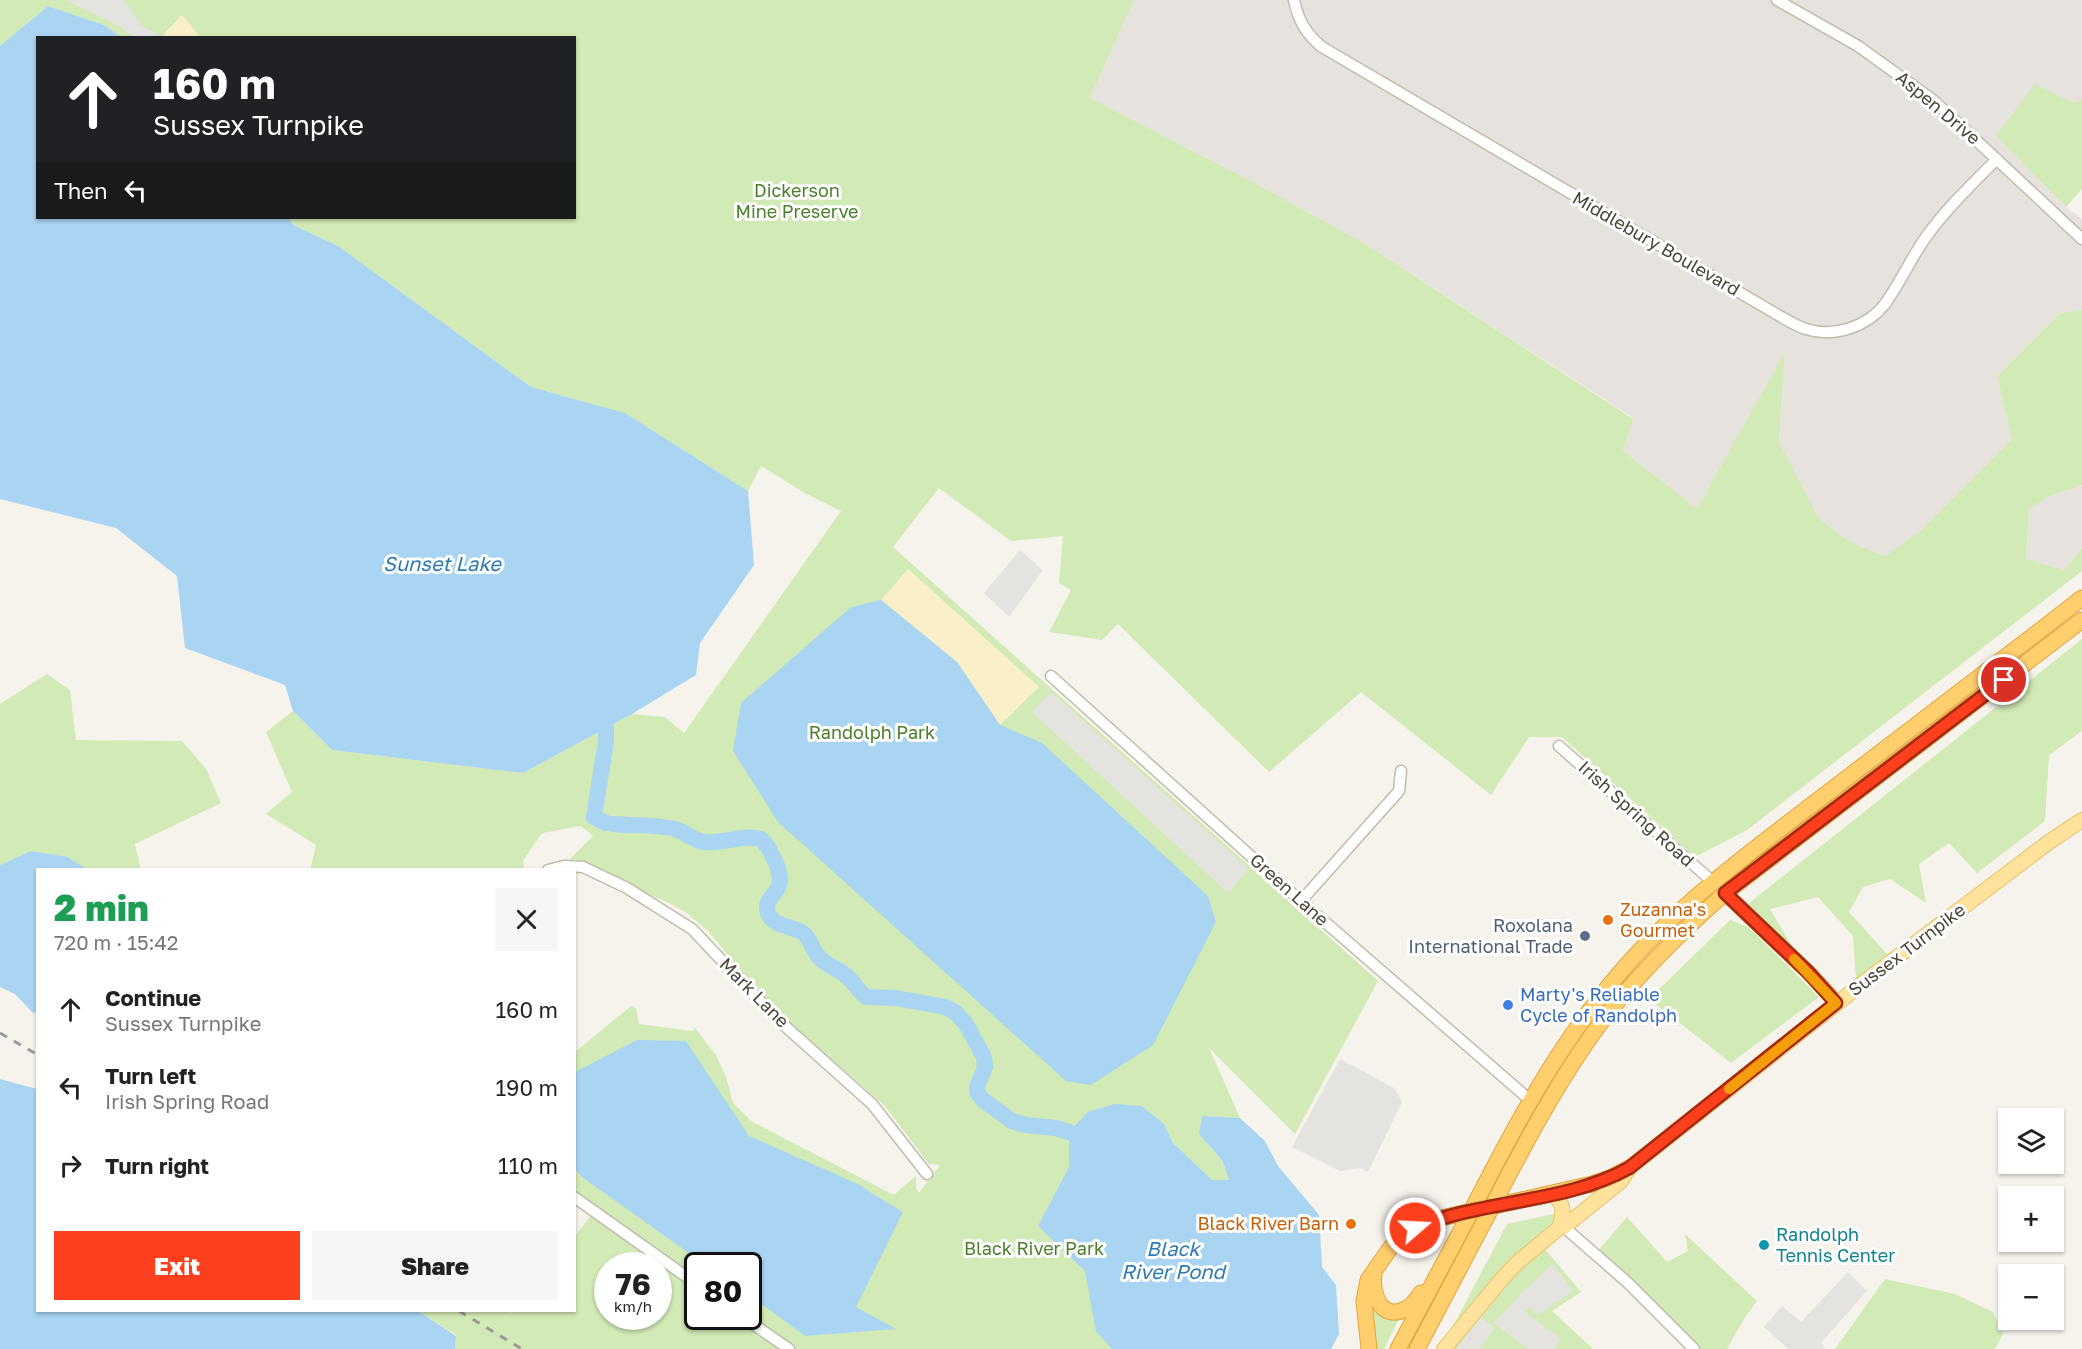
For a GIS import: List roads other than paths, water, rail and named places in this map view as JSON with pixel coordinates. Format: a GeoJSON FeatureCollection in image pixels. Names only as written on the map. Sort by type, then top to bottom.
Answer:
{"type":"FeatureCollection","features":[{"type":"Feature","properties":{"kind":"highway"},"geometry":{"type":"LineString","coordinates":[[1398,1349],[1530,1100],[1580,1023],[1618,975],[1664,926],[1713,882],[2082,598]]}},
{"type":"Feature","properties":{"kind":"highway"},"geometry":{"type":"LineString","coordinates":[[1417,1349],[1553,1093],[1603,1020],[1661,954],[1725,893],[2082,620]]}},
{"type":"Feature","properties":{"kind":"highway"},"geometry":{"type":"LineString","coordinates":[[1369,1349],[1364,1301],[1368,1280],[1391,1246],[1400,1238],[1425,1223],[1592,1184],[1611,1178],[1629,1168]]}},
{"type":"Feature","properties":{"kind":"highway"},"geometry":{"type":"LineString","coordinates":[[1377,1267],[1373,1281],[1375,1296],[1383,1308],[1395,1311],[1403,1310],[1411,1305],[1442,1267]]}},
{"type":"Feature","properties":{"kind":"main road","name":"Sussex Turnpike"},"geometry":{"type":"LineString","coordinates":[[1444,1349],[1518,1262],[1621,1181],[1629,1168],[1836,1003],[2049,842],[2082,820]]}},
{"type":"Feature","properties":{"kind":"main road"},"geometry":{"type":"LineString","coordinates":[[1725,893],[1809,973],[1836,1003]]}},
{"type":"Feature","properties":{"kind":"main road"},"geometry":{"type":"LineString","coordinates":[[1552,1194],[1557,1198],[1563,1210],[1561,1227]]}},
{"type":"Feature","properties":{"kind":"street","name":"Middlebury Boulevard"},"geometry":{"type":"LineString","coordinates":[[1294,0],[1299,18],[1306,31],[1322,47],[1805,329],[1834,332],[1844,330],[1860,324],[1880,309],[1926,237],[1946,212],[1996,159]]}},
{"type":"Feature","properties":{"kind":"street","name":"Aspen Drive"},"geometry":{"type":"LineString","coordinates":[[1777,0],[1858,46],[1933,100],[2082,239]]}},
{"type":"Feature","properties":{"kind":"street","name":"Green Lane"},"geometry":{"type":"LineString","coordinates":[[1051,676],[1302,901],[1530,1100]]}},
{"type":"Feature","properties":{"kind":"street","name":"Irish Spring Road"},"geometry":{"type":"LineString","coordinates":[[1559,746],[1713,882]]}},
{"type":"Feature","properties":{"kind":"street"},"geometry":{"type":"LineString","coordinates":[[1302,901],[1399,791],[1401,771]]}},
{"type":"Feature","properties":{"kind":"street","name":"Mark Lane"},"geometry":{"type":"LineString","coordinates":[[556,868],[583,867],[627,888],[692,929],[777,1019],[872,1104],[927,1174]]}},
{"type":"Feature","properties":{"kind":"street"},"geometry":{"type":"LineString","coordinates":[[576,1198],[684,1275]]}},
{"type":"Feature","properties":{"kind":"street"},"geometry":{"type":"LineString","coordinates":[[1561,1227],[1627,1282],[1694,1349]]}},
{"type":"Feature","properties":{"kind":"street"},"geometry":{"type":"LineString","coordinates":[[762,1330],[789,1349]]}},
{"type":"Feature","properties":{"kind":"water","name":"Sunset Lake"},"geometry":{"type":"Polygon","coordinates":[[[48,6],[104,25],[120,36],[36,36],[36,219],[290,219],[293,225],[338,246],[531,387],[625,413],[748,491],[754,565],[700,643],[696,675],[632,714],[523,773],[332,750],[293,711],[285,685],[185,648],[177,576],[116,528],[0,499],[0,46],[48,6]]]}},
{"type":"Feature","properties":{"kind":"water"},"geometry":{"type":"Polygon","coordinates":[[[881,600],[957,662],[1000,725],[1042,743],[1208,896],[1216,922],[1153,1045],[1091,1085],[1066,1081],[778,822],[733,751],[741,703],[851,607],[881,600]]]}},
{"type":"Feature","properties":{"kind":"water"},"geometry":{"type":"Polygon","coordinates":[[[30,851],[68,857],[85,868],[36,868],[36,1012],[33,1013],[15,994],[0,987],[0,865],[30,851]]]}},
{"type":"Feature","properties":{"kind":"water"},"geometry":{"type":"Polygon","coordinates":[[[637,1040],[686,1041],[749,1136],[860,1185],[903,1212],[856,1307],[896,1329],[805,1336],[762,1305],[762,1252],[687,1252],[582,1177],[576,1170],[576,1071],[637,1040]]]}},
{"type":"Feature","properties":{"kind":"water"},"geometry":{"type":"Polygon","coordinates":[[[0,1079],[36,1089],[36,1312],[420,1312],[456,1336],[455,1349],[0,1349],[0,1079]]]}},
{"type":"Feature","properties":{"kind":"water","name":"Black River Pond"},"geometry":{"type":"Polygon","coordinates":[[[1114,1104],[1142,1106],[1164,1124],[1173,1143],[1212,1180],[1229,1180],[1222,1160],[1199,1134],[1202,1116],[1240,1118],[1265,1141],[1278,1166],[1319,1215],[1322,1267],[1336,1285],[1339,1334],[1331,1349],[1112,1349],[1096,1331],[1085,1271],[1038,1226],[1069,1167],[1069,1132],[1088,1112],[1114,1104]]]}},
{"type":"Feature","properties":{"kind":"waterway"},"geometry":{"type":"LineString","coordinates":[[606,728],[594,817],[606,823]]}},
{"type":"Feature","properties":{"kind":"waterway"},"geometry":{"type":"LineString","coordinates":[[613,824],[667,827],[705,842],[761,839],[772,854],[780,880],[767,905],[768,913],[774,921],[803,933],[821,959],[847,976],[866,997],[896,998],[945,1007],[955,1012],[966,1024],[984,1057],[985,1067],[977,1087],[977,1092],[983,1100],[1012,1121],[1069,1132]]}},
{"type":"Feature","properties":{"kind":"railway"},"geometry":{"type":"LineString","coordinates":[[0,1033],[36,1054]]}},
{"type":"Feature","properties":{"kind":"railway"},"geometry":{"type":"LineString","coordinates":[[461,1312],[522,1349]]}},
{"type":"Feature","properties":{"kind":"place","name":"Zuzanna's Gourmet"},"geometry":{"type":"Point","coordinates":[1608,920]}},
{"type":"Feature","properties":{"kind":"place","name":"Roxolana International Trade"},"geometry":{"type":"Point","coordinates":[1585,936]}},
{"type":"Feature","properties":{"kind":"place","name":"Marty's Reliable Cycle of Randolph"},"geometry":{"type":"Point","coordinates":[1508,1005]}},
{"type":"Feature","properties":{"kind":"place","name":"Black River Barn"},"geometry":{"type":"Point","coordinates":[1351,1224]}},
{"type":"Feature","properties":{"kind":"place","name":"Randolph Tennis Center"},"geometry":{"type":"Point","coordinates":[1764,1245]}},
{"type":"Feature","properties":{"kind":"park label","name":"Dickerson Mine Preserve"},"geometry":{"type":"Point","coordinates":[797,201]}},
{"type":"Feature","properties":{"kind":"park label","name":"Randolph Park"},"geometry":{"type":"Point","coordinates":[872,733]}},
{"type":"Feature","properties":{"kind":"park label","name":"Black River Park"},"geometry":{"type":"Point","coordinates":[1034,1249]}}]}
